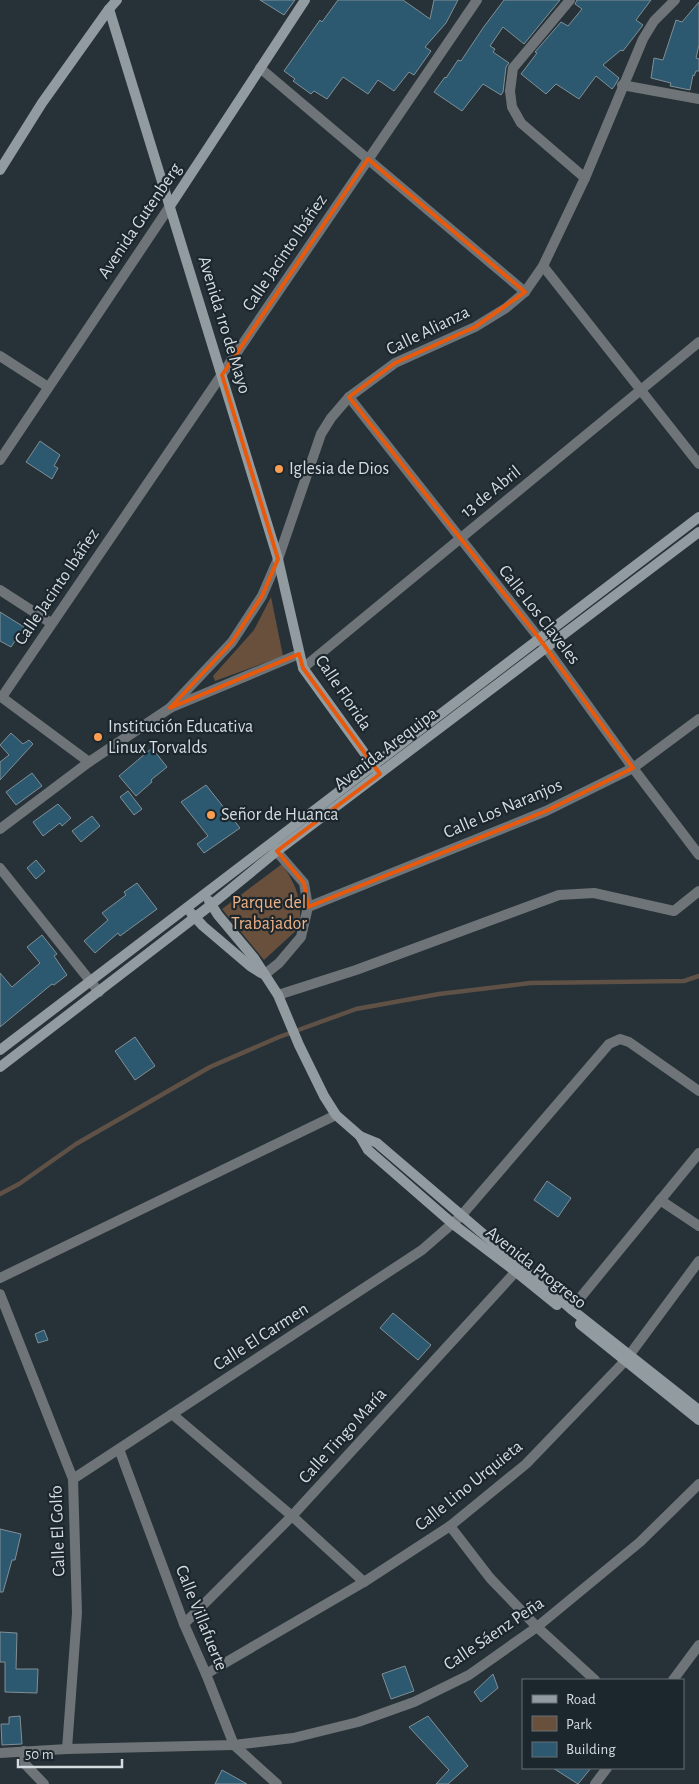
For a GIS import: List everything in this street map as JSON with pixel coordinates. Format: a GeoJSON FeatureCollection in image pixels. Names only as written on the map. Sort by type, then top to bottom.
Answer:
{"type":"FeatureCollection","features":[{"type":"Feature","properties":{"kind":"main road"},"geometry":{"type":"LineString","coordinates":[[0,170],[42,103],[117,0]]}},
{"type":"Feature","properties":{"kind":"main road","name":"Avenida Gutenberg"},"geometry":{"type":"LineString","coordinates":[[170,206],[305,0]]}},
{"type":"Feature","properties":{"kind":"main road","name":"Avenida 1ro de Mayo"},"geometry":{"type":"LineString","coordinates":[[109,9],[278,559],[299,654]]}},
{"type":"Feature","properties":{"kind":"main road","name":"Avenida Arequipa"},"geometry":{"type":"LineString","coordinates":[[0,1050],[699,517]]}},
{"type":"Feature","properties":{"kind":"main road","name":"Avenida Arequipa"},"geometry":{"type":"LineString","coordinates":[[0,1067],[277,852],[699,532]]}},
{"type":"Feature","properties":{"kind":"main road","name":"Calle Florida"},"geometry":{"type":"LineString","coordinates":[[299,654],[303,668],[380,774]]}},
{"type":"Feature","properties":{"kind":"main road","name":"Avenida Progreso"},"geometry":{"type":"LineString","coordinates":[[204,894],[254,958],[279,998],[299,1045],[324,1096],[336,1115],[360,1136],[377,1143],[518,1268],[628,1357],[699,1410]]}},
{"type":"Feature","properties":{"kind":"main road","name":"Avenida Progreso"},"geometry":{"type":"LineString","coordinates":[[186,907],[194,918],[250,966],[264,974]]}},
{"type":"Feature","properties":{"kind":"main road","name":"Avenida Progreso"},"geometry":{"type":"LineString","coordinates":[[360,1136],[368,1150],[453,1224],[518,1268],[571,1308],[699,1420]]}},
{"type":"Feature","properties":{"kind":"street","name":"Calle Jacinto Ibáñez"},"geometry":{"type":"LineString","coordinates":[[1,696],[477,0]]}},
{"type":"Feature","properties":{"kind":"street"},"geometry":{"type":"LineString","coordinates":[[570,0],[513,68],[510,91],[512,107],[521,123],[584,178]]}},
{"type":"Feature","properties":{"kind":"street","name":"Calle Alianza"},"geometry":{"type":"LineString","coordinates":[[170,708],[232,642],[262,596],[278,559],[321,434],[331,418],[349,397],[396,362],[475,327],[506,308],[525,292],[543,266],[584,178],[643,39],[654,21],[675,0]]}},
{"type":"Feature","properties":{"kind":"street"},"geometry":{"type":"LineString","coordinates":[[260,68],[525,292]]}},
{"type":"Feature","properties":{"kind":"street"},"geometry":{"type":"LineString","coordinates":[[622,85],[699,100]]}},
{"type":"Feature","properties":{"kind":"street","name":"Avenida Gutenberg"},"geometry":{"type":"LineString","coordinates":[[0,460],[170,206]]}},
{"type":"Feature","properties":{"kind":"street"},"geometry":{"type":"LineString","coordinates":[[543,266],[699,464]]}},
{"type":"Feature","properties":{"kind":"street","name":"13 de Abril"},"geometry":{"type":"LineString","coordinates":[[303,668],[699,342]]}},
{"type":"Feature","properties":{"kind":"street"},"geometry":{"type":"LineString","coordinates":[[0,356],[48,387]]}},
{"type":"Feature","properties":{"kind":"street","name":"Calle Los Claveles"},"geometry":{"type":"LineString","coordinates":[[349,397],[539,638],[699,855]]}},
{"type":"Feature","properties":{"kind":"street"},"geometry":{"type":"LineString","coordinates":[[0,590],[51,623]]}},
{"type":"Feature","properties":{"kind":"street","name":"Calle Alianza"},"geometry":{"type":"LineString","coordinates":[[0,829],[90,762],[170,708],[299,654]]}},
{"type":"Feature","properties":{"kind":"street"},"geometry":{"type":"LineString","coordinates":[[1,696],[90,762]]}},
{"type":"Feature","properties":{"kind":"street","name":"Calle Los Naranjos"},"geometry":{"type":"LineString","coordinates":[[308,908],[546,811],[633,768],[699,719]]}},
{"type":"Feature","properties":{"kind":"street"},"geometry":{"type":"LineString","coordinates":[[264,974],[279,963],[301,937],[308,908],[304,883],[269,844]]}},
{"type":"Feature","properties":{"kind":"street"},"geometry":{"type":"LineString","coordinates":[[0,868],[99,992]]}},
{"type":"Feature","properties":{"kind":"street"},"geometry":{"type":"LineString","coordinates":[[279,998],[559,895],[594,893],[674,911],[699,891]]}},
{"type":"Feature","properties":{"kind":"street","name":"Calle El Carmen"},"geometry":{"type":"LineString","coordinates":[[73,1479],[422,1250],[461,1216],[609,1044],[620,1039],[629,1042],[699,1091]]}},
{"type":"Feature","properties":{"kind":"street"},"geometry":{"type":"LineString","coordinates":[[0,1278],[336,1115]]}},
{"type":"Feature","properties":{"kind":"street"},"geometry":{"type":"LineString","coordinates":[[571,1308],[699,1153]]}},
{"type":"Feature","properties":{"kind":"street"},"geometry":{"type":"LineString","coordinates":[[660,1200],[699,1226]]}},
{"type":"Feature","properties":{"kind":"street","name":"Calle Lino Urquieta"},"geometry":{"type":"LineString","coordinates":[[206,1674],[364,1582],[450,1526],[526,1464],[628,1357],[699,1261]]}},
{"type":"Feature","properties":{"kind":"street","name":"Calle Tingo María"},"geometry":{"type":"LineString","coordinates":[[184,1624],[292,1516],[518,1268]]}},
{"type":"Feature","properties":{"kind":"street","name":"Calle El Golfo"},"geometry":{"type":"LineString","coordinates":[[0,1294],[73,1479],[77,1613],[67,1749]]}},
{"type":"Feature","properties":{"kind":"street"},"geometry":{"type":"LineString","coordinates":[[172,1414],[292,1516],[364,1582]]}},
{"type":"Feature","properties":{"kind":"street","name":"Calle Villafuerte"},"geometry":{"type":"LineString","coordinates":[[118,1449],[184,1624],[234,1745],[277,1784]]}},
{"type":"Feature","properties":{"kind":"street","name":"Calle Sáenz Peña"},"geometry":{"type":"LineString","coordinates":[[0,1753],[67,1749],[234,1745],[293,1738],[348,1725],[414,1702],[469,1675],[537,1627],[640,1542],[699,1484]]}},
{"type":"Feature","properties":{"kind":"street"},"geometry":{"type":"LineString","coordinates":[[450,1526],[490,1578],[537,1627],[594,1679]]}},
{"type":"Feature","properties":{"kind":"street"},"geometry":{"type":"LineString","coordinates":[[674,1679],[699,1645]]}},
{"type":"Feature","properties":{"kind":"street"},"geometry":{"type":"LineString","coordinates":[[24,1751],[25,1764],[44,1784]]}},
{"type":"Feature","properties":{"kind":"street"},"geometry":{"type":"LineString","coordinates":[[595,1784],[607,1769]]}},
{"type":"Feature","properties":{"kind":"highlighted area"},"geometry":{"type":"Polygon","coordinates":[[[368,159],[525,292],[475,327],[395,363],[349,397],[539,638],[633,768],[546,811],[308,907],[304,883],[277,851],[380,774],[303,668],[299,654],[170,708],[232,642],[262,596],[278,559],[222,375],[368,159]]]}},
{"type":"Feature","properties":{"kind":"green space"},"geometry":{"type":"Polygon","coordinates":[[[271,597],[283,656],[215,681],[213,676],[254,630],[271,597]]]}},
{"type":"Feature","properties":{"kind":"green space","name":"Parque del Trabajador"},"geometry":{"type":"Polygon","coordinates":[[[282,864],[292,880],[299,901],[300,927],[264,960],[222,909],[282,864]]]}},
{"type":"Feature","properties":{"kind":"building"},"geometry":{"type":"Polygon","coordinates":[[[260,0],[295,0],[284,15],[260,0]]]}},
{"type":"Feature","properties":{"kind":"building"},"geometry":{"type":"Polygon","coordinates":[[[338,0],[403,0],[430,19],[434,0],[458,0],[446,23],[425,47],[431,51],[414,75],[409,72],[394,91],[378,80],[368,94],[343,77],[327,99],[314,91],[311,94],[293,81],[295,79],[284,71],[320,20],[322,22],[338,0]]]}},
{"type":"Feature","properties":{"kind":"building"},"geometry":{"type":"Polygon","coordinates":[[[504,0],[560,0],[524,44],[503,27],[490,46],[495,49],[493,52],[509,63],[506,67],[503,92],[501,95],[483,84],[462,111],[434,92],[458,60],[461,61],[504,0]]]}},
{"type":"Feature","properties":{"kind":"building"},"geometry":{"type":"Polygon","coordinates":[[[577,0],[651,0],[636,20],[643,25],[623,51],[621,50],[603,65],[619,78],[615,85],[612,89],[596,76],[579,99],[556,84],[546,94],[521,74],[537,53],[535,52],[561,22],[568,26],[582,9],[575,4],[577,0]]]}},
{"type":"Feature","properties":{"kind":"building"},"geometry":{"type":"Polygon","coordinates":[[[699,2],[699,45],[696,58],[699,59],[699,71],[696,71],[693,75],[690,90],[670,86],[671,83],[651,78],[654,58],[663,60],[676,20],[682,22],[699,2]]]}},
{"type":"Feature","properties":{"kind":"building"},"geometry":{"type":"Polygon","coordinates":[[[40,441],[60,455],[54,466],[58,468],[52,479],[26,462],[40,441]]]}},
{"type":"Feature","properties":{"kind":"building"},"geometry":{"type":"Polygon","coordinates":[[[0,612],[24,627],[11,647],[0,641],[0,612]]]}},
{"type":"Feature","properties":{"kind":"building"},"geometry":{"type":"Polygon","coordinates":[[[11,733],[23,744],[29,740],[33,744],[0,780],[0,762],[9,755],[0,745],[11,733]]]}},
{"type":"Feature","properties":{"kind":"building"},"geometry":{"type":"Polygon","coordinates":[[[152,748],[167,767],[136,796],[119,776],[152,748]]]}},
{"type":"Feature","properties":{"kind":"building"},"geometry":{"type":"Polygon","coordinates":[[[32,773],[42,786],[16,805],[6,792],[32,773]]]}},
{"type":"Feature","properties":{"kind":"building","name":"Señor de Huanca"},"geometry":{"type":"Polygon","coordinates":[[[206,785],[240,828],[204,853],[197,844],[208,836],[181,802],[206,785]]]}},
{"type":"Feature","properties":{"kind":"building"},"geometry":{"type":"Polygon","coordinates":[[[128,791],[142,809],[134,815],[120,797],[128,791]]]}},
{"type":"Feature","properties":{"kind":"building"},"geometry":{"type":"Polygon","coordinates":[[[58,804],[71,818],[62,826],[60,823],[43,836],[33,822],[58,804]]]}},
{"type":"Feature","properties":{"kind":"building"},"geometry":{"type":"Polygon","coordinates":[[[92,816],[100,826],[81,842],[72,831],[92,816]]]}},
{"type":"Feature","properties":{"kind":"building"},"geometry":{"type":"Polygon","coordinates":[[[36,860],[45,871],[36,879],[27,868],[36,860]]]}},
{"type":"Feature","properties":{"kind":"building"},"geometry":{"type":"Polygon","coordinates":[[[137,883],[157,909],[120,936],[118,933],[95,953],[84,941],[108,920],[102,913],[126,895],[124,892],[137,883]]]}},
{"type":"Feature","properties":{"kind":"building"},"geometry":{"type":"Polygon","coordinates":[[[42,935],[57,954],[54,956],[67,975],[54,985],[52,984],[0,1027],[0,973],[12,987],[40,963],[27,947],[42,935]]]}},
{"type":"Feature","properties":{"kind":"building"},"geometry":{"type":"Polygon","coordinates":[[[135,1037],[155,1066],[135,1080],[115,1051],[135,1037]]]}},
{"type":"Feature","properties":{"kind":"building"},"geometry":{"type":"Polygon","coordinates":[[[547,1181],[571,1198],[558,1217],[534,1200],[547,1181]]]}},
{"type":"Feature","properties":{"kind":"building"},"geometry":{"type":"Polygon","coordinates":[[[393,1313],[431,1345],[418,1360],[380,1328],[393,1313]]]}},
{"type":"Feature","properties":{"kind":"building"},"geometry":{"type":"Polygon","coordinates":[[[44,1330],[48,1340],[38,1343],[35,1334],[44,1330]]]}},
{"type":"Feature","properties":{"kind":"building"},"geometry":{"type":"Polygon","coordinates":[[[0,1529],[21,1534],[15,1560],[12,1560],[3,1592],[0,1592],[0,1529]]]}},
{"type":"Feature","properties":{"kind":"building"},"geometry":{"type":"Polygon","coordinates":[[[0,1632],[17,1633],[16,1669],[38,1669],[37,1693],[5,1692],[5,1662],[0,1662],[0,1632]]]}},
{"type":"Feature","properties":{"kind":"building"},"geometry":{"type":"Polygon","coordinates":[[[405,1666],[414,1691],[391,1699],[382,1674],[405,1666]]]}},
{"type":"Feature","properties":{"kind":"building"},"geometry":{"type":"Polygon","coordinates":[[[493,1674],[498,1688],[481,1702],[474,1692],[493,1674]]]}},
{"type":"Feature","properties":{"kind":"building"},"geometry":{"type":"Polygon","coordinates":[[[20,1716],[22,1744],[2,1745],[1,1724],[9,1724],[9,1717],[20,1716]]]}},
{"type":"Feature","properties":{"kind":"building"},"geometry":{"type":"Polygon","coordinates":[[[428,1716],[468,1766],[448,1784],[436,1784],[449,1770],[409,1727],[428,1716]]]}},
{"type":"Feature","properties":{"kind":"building"},"geometry":{"type":"Polygon","coordinates":[[[555,1769],[590,1769],[578,1784],[555,1769]]]}},
{"type":"Feature","properties":{"kind":"building"},"geometry":{"type":"Polygon","coordinates":[[[222,1770],[247,1784],[215,1784],[222,1770]]]}},
{"type":"Feature","properties":{"kind":"waterway"},"geometry":{"type":"LineString","coordinates":[[0,1194],[19,1184],[76,1144],[210,1067],[279,1037],[356,1009],[439,994],[530,983],[684,981],[699,976]]}},
{"type":"Feature","properties":{"kind":"place","name":"Iglesia de Dios"},"geometry":{"type":"Point","coordinates":[279,469]}},
{"type":"Feature","properties":{"kind":"place","name":"Institución Educativa Linux Torvalds"},"geometry":{"type":"Point","coordinates":[98,737]}},
{"type":"Feature","properties":{"kind":"place","name":"Señor de Huanca"},"geometry":{"type":"Point","coordinates":[211,815]}}]}
